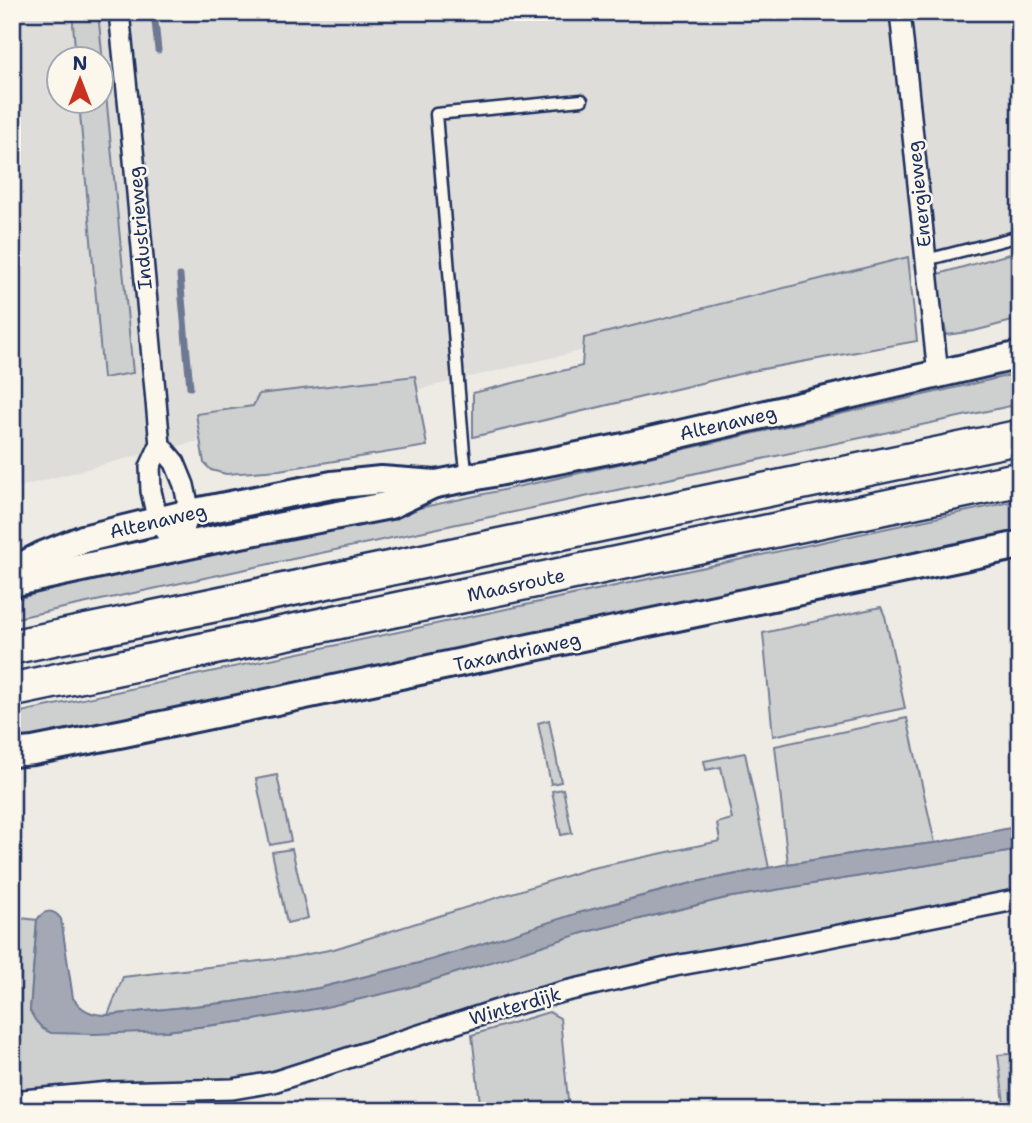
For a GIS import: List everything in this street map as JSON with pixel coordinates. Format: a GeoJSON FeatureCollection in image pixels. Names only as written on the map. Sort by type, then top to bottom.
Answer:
{"type":"FeatureCollection","features":[{"type":"Feature","properties":{"kind":"highway"},"geometry":{"type":"LineString","coordinates":[[12,647],[1020,437]]}},
{"type":"Feature","properties":{"kind":"highway","name":"Maasroute"},"geometry":{"type":"LineString","coordinates":[[12,691],[1020,479]]}},
{"type":"Feature","properties":{"kind":"main road","name":"Altenaweg"},"geometry":{"type":"LineString","coordinates":[[12,583],[229,536],[390,505],[436,484],[624,447],[1020,355]]}},
{"type":"Feature","properties":{"kind":"main road","name":"Altenaweg"},"geometry":{"type":"LineString","coordinates":[[12,571],[83,539],[190,513],[332,485],[381,480],[436,484]]}},
{"type":"Feature","properties":{"kind":"main road","name":"Taxandriaweg"},"geometry":{"type":"LineString","coordinates":[[12,753],[151,728],[1020,545]]}},
{"type":"Feature","properties":{"kind":"street","name":"Industrieweg"},"geometry":{"type":"LineString","coordinates":[[119,12],[160,445],[150,467],[152,491],[158,522],[177,548]]}},
{"type":"Feature","properties":{"kind":"street","name":"Energieweg"},"geometry":{"type":"LineString","coordinates":[[900,12],[938,375]]}},
{"type":"Feature","properties":{"kind":"street","name":"Industrieweg"},"geometry":{"type":"LineString","coordinates":[[160,445],[175,463],[180,474],[190,513]]}},
{"type":"Feature","properties":{"kind":"street"},"geometry":{"type":"LineString","coordinates":[[177,548],[190,513]]}},
{"type":"Feature","properties":{"kind":"street","name":"Winterdijk"},"geometry":{"type":"LineString","coordinates":[[12,1101],[111,1101],[233,1089],[273,1082],[513,1005],[562,992],[675,966],[1020,898]]}},
{"type":"Feature","properties":{"kind":"lane"},"geometry":{"type":"LineString","coordinates":[[467,478],[436,114],[582,100]]}},
{"type":"Feature","properties":{"kind":"lane"},"geometry":{"type":"LineString","coordinates":[[926,260],[1020,236]]}},
{"type":"Feature","properties":{"kind":"shaded area"},"geometry":{"type":"Polygon","coordinates":[[[12,12],[1020,12],[1020,232],[884,279],[124,459],[12,489],[12,12]]]}},
{"type":"Feature","properties":{"kind":"shaded area"},"geometry":{"type":"Polygon","coordinates":[[[72,12],[98,12],[101,46],[75,46],[72,12]]]}},
{"type":"Feature","properties":{"kind":"shaded area"},"geometry":{"type":"Polygon","coordinates":[[[80,116],[108,116],[133,373],[103,378],[80,116]]]}},
{"type":"Feature","properties":{"kind":"shaded area"},"geometry":{"type":"Polygon","coordinates":[[[1020,251],[1020,319],[947,335],[938,274],[1020,251]]]}},
{"type":"Feature","properties":{"kind":"shaded area"},"geometry":{"type":"Polygon","coordinates":[[[908,257],[917,341],[752,371],[473,437],[473,393],[582,366],[584,338],[908,257]]]}},
{"type":"Feature","properties":{"kind":"shaded area"},"geometry":{"type":"Polygon","coordinates":[[[1020,373],[1020,404],[12,619],[12,600],[107,575],[540,482],[1020,373]]]}},
{"type":"Feature","properties":{"kind":"shaded area"},"geometry":{"type":"Polygon","coordinates":[[[415,376],[427,446],[279,470],[226,474],[211,470],[204,463],[196,414],[253,406],[259,394],[415,376]]]}},
{"type":"Feature","properties":{"kind":"shaded area"},"geometry":{"type":"Polygon","coordinates":[[[1020,500],[1020,533],[47,737],[12,742],[12,714],[1020,500]]]}},
{"type":"Feature","properties":{"kind":"shaded area"},"geometry":{"type":"Polygon","coordinates":[[[881,607],[905,708],[773,736],[763,633],[881,607]]]}},
{"type":"Feature","properties":{"kind":"shaded area"},"geometry":{"type":"Polygon","coordinates":[[[907,718],[935,843],[788,864],[775,746],[907,718]]]}},
{"type":"Feature","properties":{"kind":"shaded area"},"geometry":{"type":"Polygon","coordinates":[[[549,720],[561,782],[551,784],[538,723],[549,720]]]}},
{"type":"Feature","properties":{"kind":"shaded area"},"geometry":{"type":"Polygon","coordinates":[[[745,753],[769,868],[696,882],[607,905],[431,960],[319,988],[233,1002],[108,1015],[123,977],[293,957],[334,949],[588,869],[720,841],[717,823],[732,819],[721,767],[706,770],[704,761],[745,753]]]}},
{"type":"Feature","properties":{"kind":"shaded area"},"geometry":{"type":"Polygon","coordinates":[[[277,775],[291,841],[270,845],[256,779],[277,775]]]}},
{"type":"Feature","properties":{"kind":"shaded area"},"geometry":{"type":"Polygon","coordinates":[[[563,789],[572,833],[561,835],[552,791],[563,789]]]}},
{"type":"Feature","properties":{"kind":"shaded area"},"geometry":{"type":"Polygon","coordinates":[[[1020,826],[1020,850],[726,898],[586,932],[408,988],[326,1007],[254,1020],[166,1031],[95,1034],[51,1033],[43,1029],[30,1011],[37,920],[48,912],[55,913],[61,919],[73,998],[88,1011],[108,1015],[233,1002],[319,988],[431,960],[578,913],[696,882],[788,864],[935,843],[1020,826]]]}},
{"type":"Feature","properties":{"kind":"shaded area"},"geometry":{"type":"Polygon","coordinates":[[[292,849],[308,918],[287,923],[272,852],[292,849]]]}},
{"type":"Feature","properties":{"kind":"shaded area"},"geometry":{"type":"Polygon","coordinates":[[[1020,850],[1020,893],[866,925],[275,1074],[235,1082],[12,1092],[12,917],[37,920],[30,1011],[166,1031],[254,1020],[586,932],[726,898],[1020,850]]]}},
{"type":"Feature","properties":{"kind":"shaded area"},"geometry":{"type":"Polygon","coordinates":[[[549,1012],[560,1018],[569,1111],[481,1111],[472,1035],[549,1012]]]}},
{"type":"Feature","properties":{"kind":"shaded area"},"geometry":{"type":"Polygon","coordinates":[[[1020,1053],[1020,1111],[1005,1111],[998,1055],[1020,1053]]]}},
{"type":"Feature","properties":{"kind":"waterway"},"geometry":{"type":"LineString","coordinates":[[154,12],[158,50]]}},
{"type":"Feature","properties":{"kind":"waterway"},"geometry":{"type":"LineString","coordinates":[[180,276],[190,387]]}}]}
